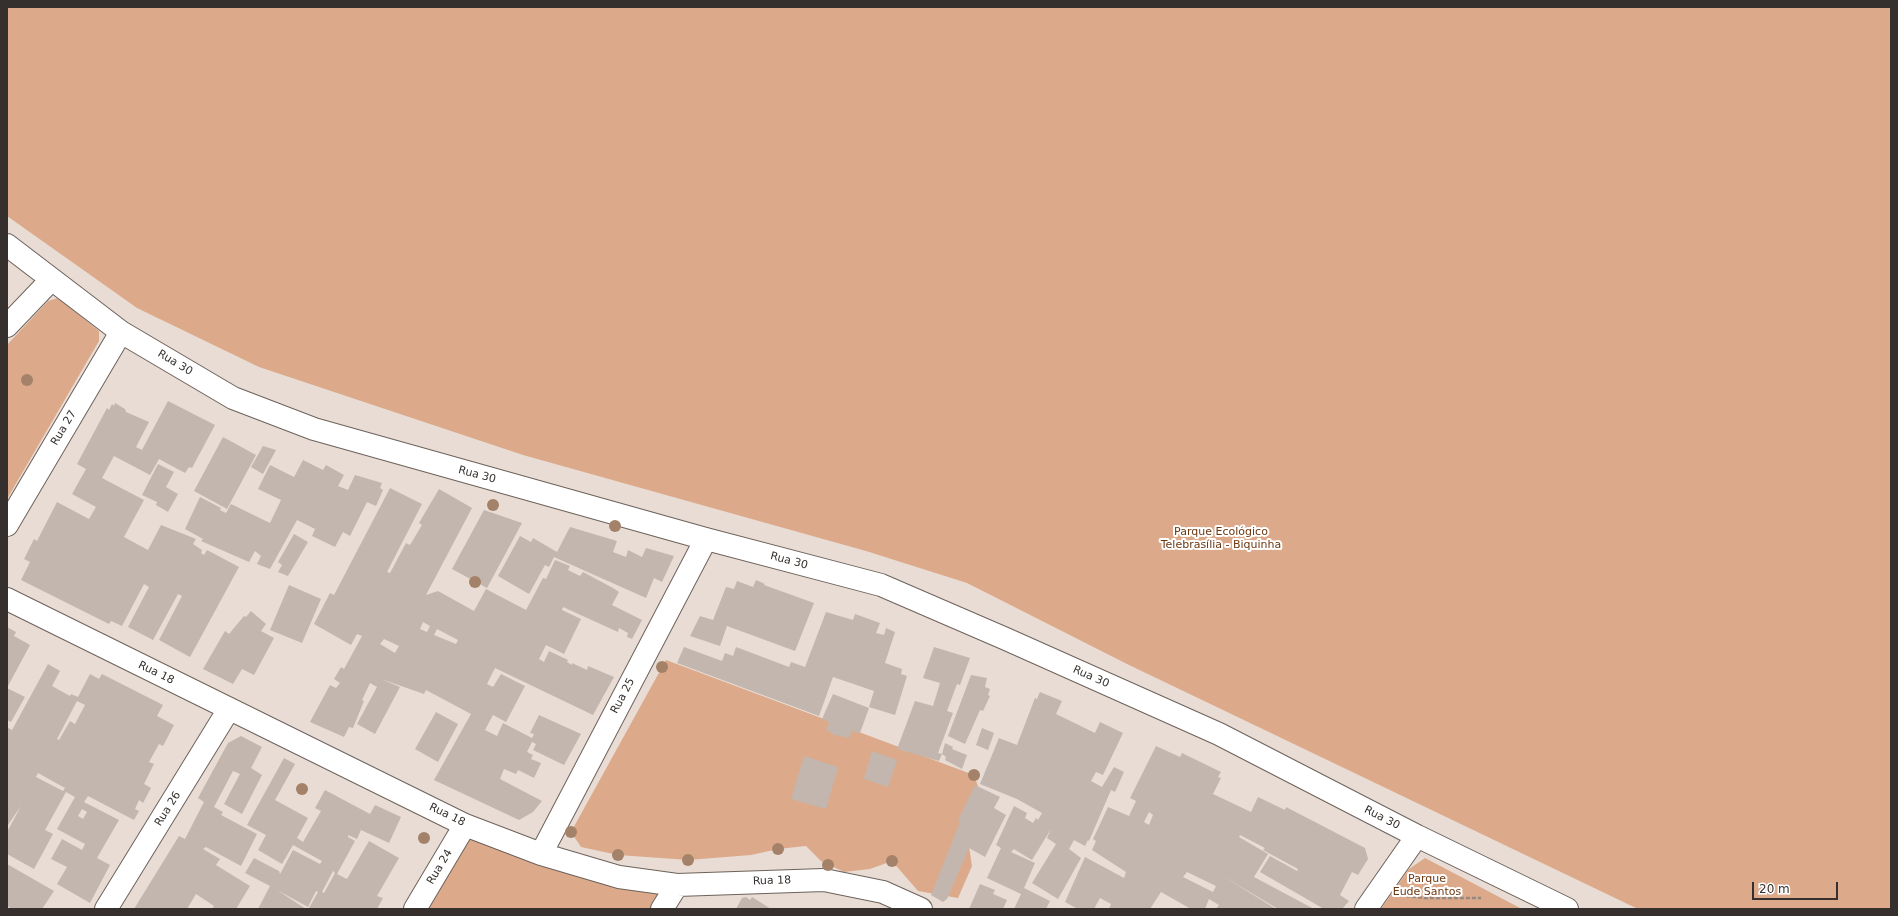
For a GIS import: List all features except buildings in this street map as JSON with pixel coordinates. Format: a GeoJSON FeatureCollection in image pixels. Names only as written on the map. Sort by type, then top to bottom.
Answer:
{"type":"FeatureCollection","features":[{"type":"Feature","properties":{"kind":"street","name":"Rua 30"},"geometry":{"type":"LineString","coordinates":[[7,246],[121,332],[234,398],[314,429],[706,539],[881,585],[1219,734],[1417,836],[1566,909]]}},
{"type":"Feature","properties":{"kind":"street"},"geometry":{"type":"LineString","coordinates":[[7,326],[51,280]]}},
{"type":"Feature","properties":{"kind":"street","name":"Rua 27"},"geometry":{"type":"LineString","coordinates":[[7,525],[121,332]]}},
{"type":"Feature","properties":{"kind":"street","name":"Rua 25"},"geometry":{"type":"LineString","coordinates":[[541,854],[706,539]]}},
{"type":"Feature","properties":{"kind":"street","name":"Rua 18"},"geometry":{"type":"LineString","coordinates":[[7,599],[465,824],[541,854],[619,877],[677,885],[824,880],[883,892],[921,909]]}},
{"type":"Feature","properties":{"kind":"street","name":"Rua 26"},"geometry":{"type":"LineString","coordinates":[[106,909],[230,709]]}},
{"type":"Feature","properties":{"kind":"street","name":"Rua 24"},"geometry":{"type":"LineString","coordinates":[[415,909],[465,824]]}},
{"type":"Feature","properties":{"kind":"street"},"geometry":{"type":"LineString","coordinates":[[1366,909],[1417,836]]}},
{"type":"Feature","properties":{"kind":"street"},"geometry":{"type":"LineString","coordinates":[[662,909],[677,885]]}},
{"type":"Feature","properties":{"kind":"path"},"geometry":{"type":"LineString","coordinates":[[1380,888],[1391,895],[1424,898],[1476,897],[1487,900]]}},
{"type":"Feature","properties":{"kind":"green space","name":"Parque Ecológico Telebrasília - Biquinha"},"geometry":{"type":"Polygon","coordinates":[[[7,7],[1891,7],[1891,909],[1638,909],[1127,664],[967,583],[866,551],[523,455],[259,367],[137,308],[7,216],[7,7]]]}},
{"type":"Feature","properties":{"kind":"green space"},"geometry":{"type":"Polygon","coordinates":[[[58,298],[99,331],[99,341],[7,499],[7,345],[48,301],[58,298]]]}},
{"type":"Feature","properties":{"kind":"green space"},"geometry":{"type":"Polygon","coordinates":[[[666,660],[974,775],[987,812],[968,840],[972,866],[958,898],[918,891],[892,861],[870,869],[844,872],[821,861],[806,846],[778,849],[751,855],[688,860],[618,855],[581,847],[571,832],[666,660]]]}},
{"type":"Feature","properties":{"kind":"green space"},"geometry":{"type":"Polygon","coordinates":[[[461,831],[663,896],[654,909],[415,909],[461,831]]]}},
{"type":"Feature","properties":{"kind":"green space","name":"Parque Eude Santos"},"geometry":{"type":"Polygon","coordinates":[[[1425,858],[1522,909],[1381,909],[1409,869],[1425,858]]]}}]}
